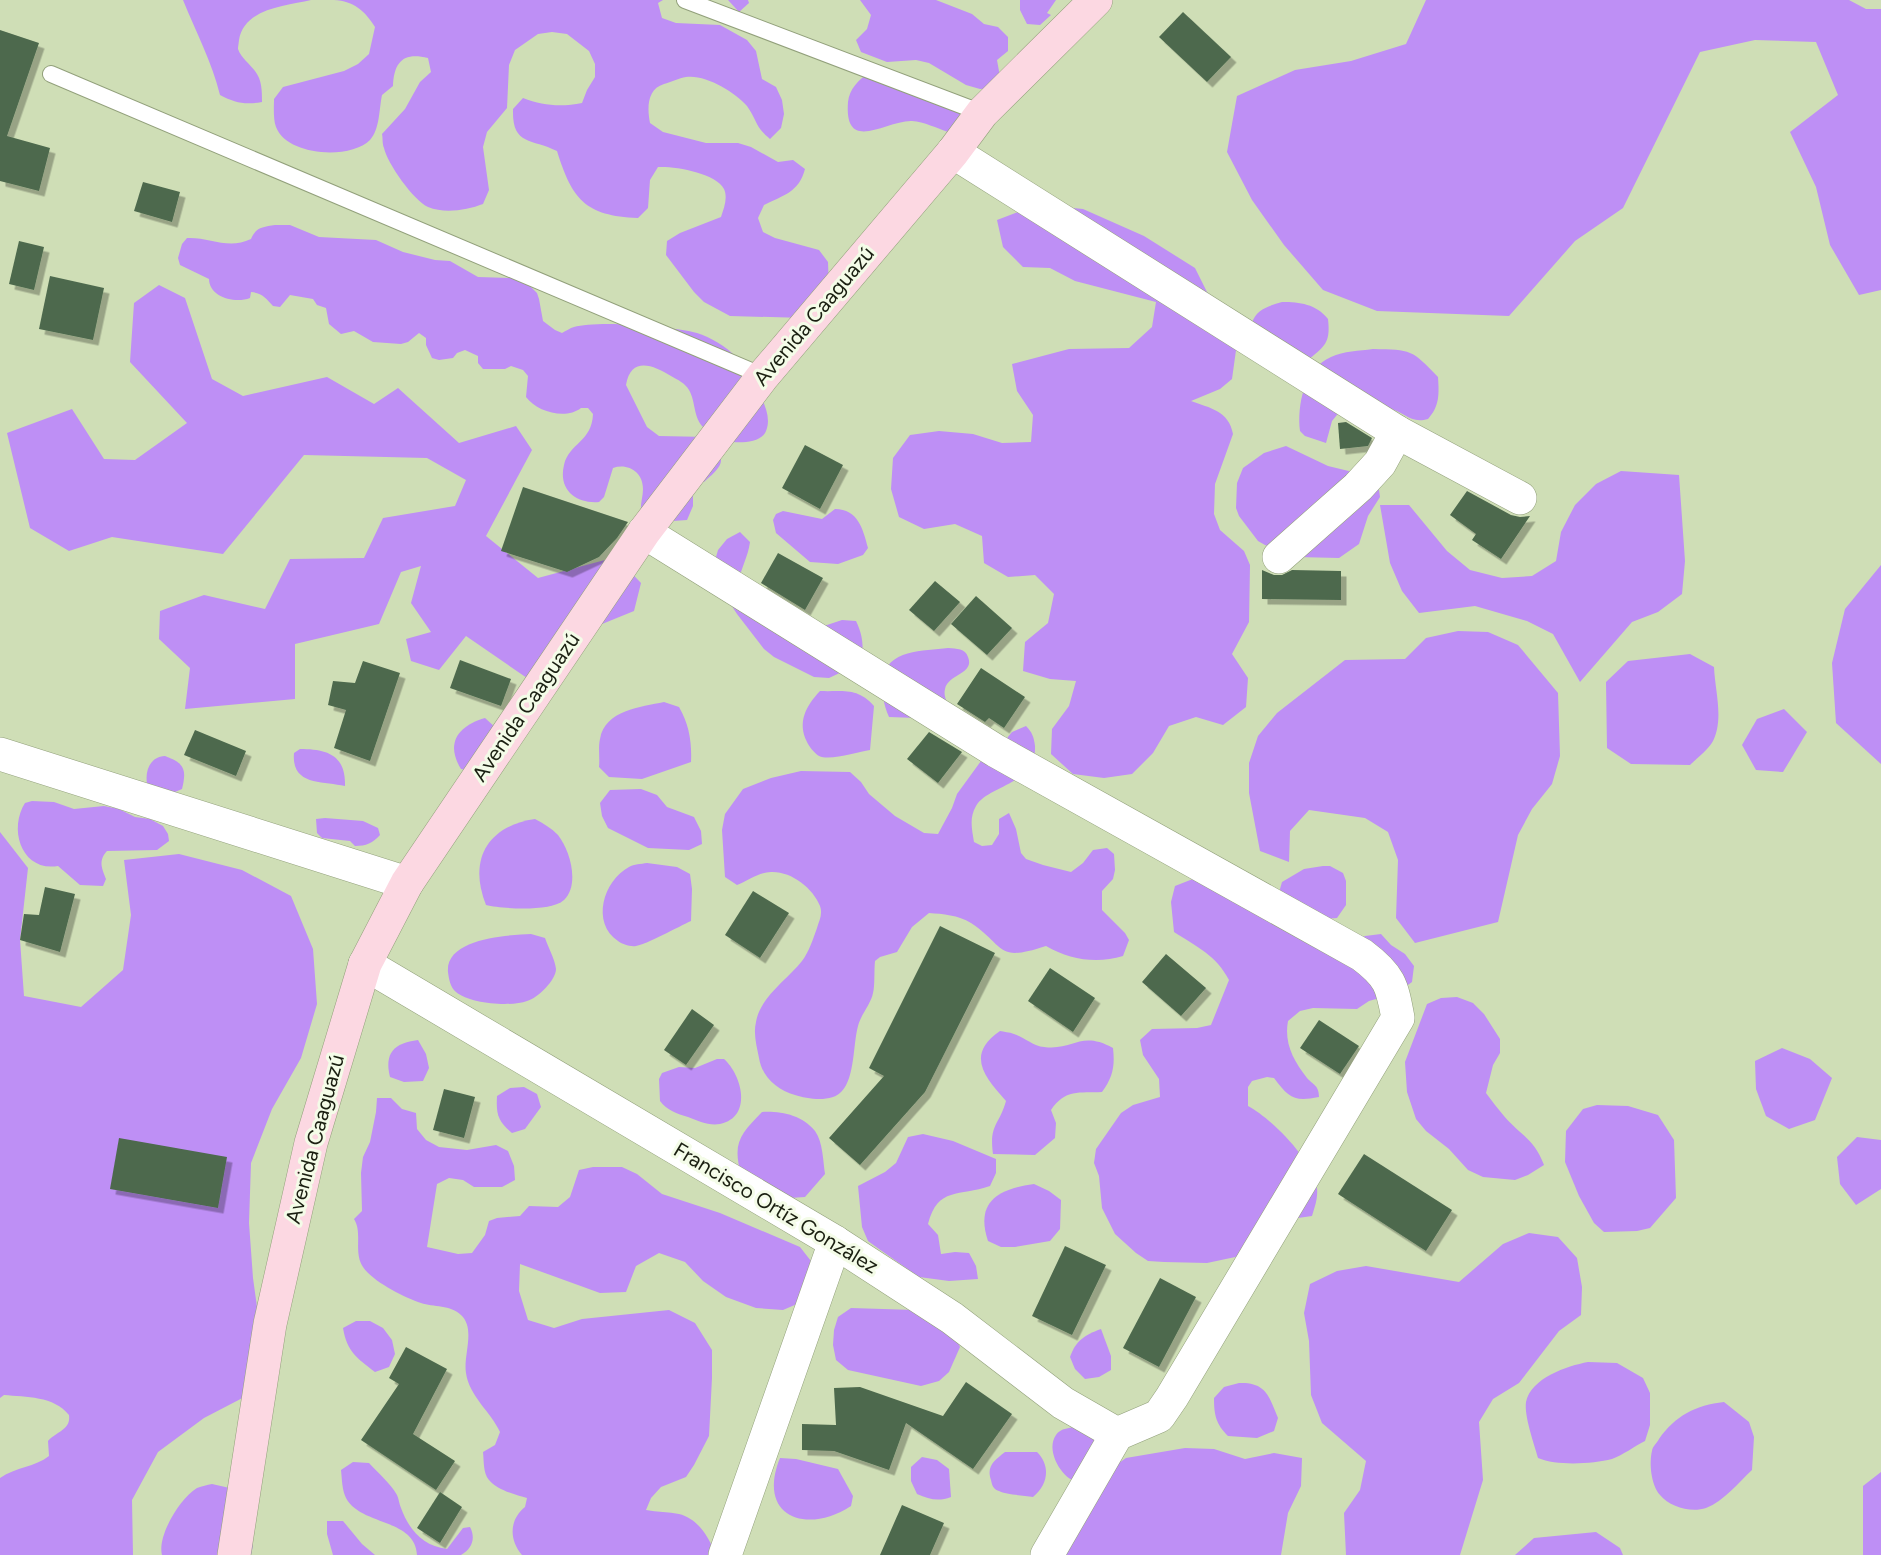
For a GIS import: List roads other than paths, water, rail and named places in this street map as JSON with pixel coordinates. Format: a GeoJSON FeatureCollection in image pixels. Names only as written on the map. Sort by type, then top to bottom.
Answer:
{"type":"FeatureCollection","features":[{"type":"Feature","properties":{"kind":"street","name":"Avenida Caaguazú"},"geometry":{"type":"LineString","coordinates":[[234,1555],[270,1323],[311,1143],[365,964],[407,883],[644,532],[763,376],[953,152],[982,113],[1096,0]]}},
{"type":"Feature","properties":{"kind":"street"},"geometry":{"type":"LineString","coordinates":[[953,152],[1397,432],[1520,498]]}},
{"type":"Feature","properties":{"kind":"street"},"geometry":{"type":"LineString","coordinates":[[1279,557],[1358,487],[1380,463],[1397,432]]}},
{"type":"Feature","properties":{"kind":"street"},"geometry":{"type":"LineString","coordinates":[[644,532],[996,751],[1362,956],[1380,969],[1393,989],[1398,1018],[1172,1397],[1159,1416],[1117,1434],[1047,1555]]}},
{"type":"Feature","properties":{"kind":"street"},"geometry":{"type":"LineString","coordinates":[[0,754],[407,883]]}},
{"type":"Feature","properties":{"kind":"street","name":"Francisco Ortíz González"},"geometry":{"type":"LineString","coordinates":[[365,964],[836,1242],[952,1318],[1063,1402],[1117,1434]]}},
{"type":"Feature","properties":{"kind":"street"},"geometry":{"type":"LineString","coordinates":[[725,1555],[836,1242]]}},
{"type":"Feature","properties":{"kind":"lane"},"geometry":{"type":"LineString","coordinates":[[685,0],[982,113]]}},
{"type":"Feature","properties":{"kind":"lane"},"geometry":{"type":"LineString","coordinates":[[51,74],[763,376]]}}]}
